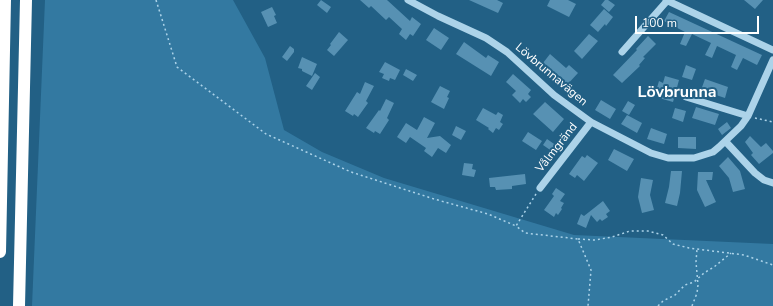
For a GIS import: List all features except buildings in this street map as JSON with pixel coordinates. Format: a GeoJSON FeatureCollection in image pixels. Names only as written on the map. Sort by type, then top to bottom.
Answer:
{"type":"FeatureCollection","features":[{"type":"Feature","properties":{"kind":"highway"},"geometry":{"type":"LineString","coordinates":[[0,252],[5,0]]}},
{"type":"Feature","properties":{"kind":"highway"},"geometry":{"type":"LineString","coordinates":[[19,306],[26,0]]}},
{"type":"Feature","properties":{"kind":"highway"},"geometry":{"type":"LineString","coordinates":[[22,210],[30,144],[30,82],[34,0]]}},
{"type":"Feature","properties":{"kind":"highway"},"geometry":{"type":"LineString","coordinates":[[0,194],[1,212]]}},
{"type":"Feature","properties":{"kind":"street","name":"Lövbrunnavägen"},"geometry":{"type":"LineString","coordinates":[[408,0],[438,16],[486,38],[508,52],[554,95],[591,122],[651,153],[668,158],[694,158],[703,156],[713,152],[726,142],[748,116],[773,60]]}},
{"type":"Feature","properties":{"kind":"street"},"geometry":{"type":"LineString","coordinates":[[622,52],[667,0],[773,50]]}},
{"type":"Feature","properties":{"kind":"street"},"geometry":{"type":"LineString","coordinates":[[686,97],[748,116]]}},
{"type":"Feature","properties":{"kind":"street","name":"Vålmgränd"},"geometry":{"type":"LineString","coordinates":[[540,188],[591,122]]}},
{"type":"Feature","properties":{"kind":"street"},"geometry":{"type":"LineString","coordinates":[[726,142],[755,173],[764,180],[773,183]]}},
{"type":"Feature","properties":{"kind":"path"},"geometry":{"type":"LineString","coordinates":[[156,0],[177,67],[266,134],[351,172],[434,199],[488,214],[516,226],[525,233],[595,240],[612,237],[630,231],[648,231],[663,235],[673,244],[697,249],[744,254],[773,265]]}},
{"type":"Feature","properties":{"kind":"path"},"geometry":{"type":"LineString","coordinates":[[748,116],[773,122]]}},
{"type":"Feature","properties":{"kind":"path"},"geometry":{"type":"LineString","coordinates":[[516,226],[540,188]]}},
{"type":"Feature","properties":{"kind":"path"},"geometry":{"type":"LineString","coordinates":[[578,239],[591,270],[588,306]]}},
{"type":"Feature","properties":{"kind":"path"},"geometry":{"type":"LineString","coordinates":[[692,306],[697,293],[697,249]]}},
{"type":"Feature","properties":{"kind":"path"},"geometry":{"type":"LineString","coordinates":[[658,306],[675,295],[685,285],[694,282],[731,253]]}},
{"type":"Feature","properties":{"kind":"shaded area"},"geometry":{"type":"Polygon","coordinates":[[[45,0],[233,0],[265,58],[284,130],[322,152],[384,178],[574,235],[773,244],[773,306],[32,306],[45,0]]]}},
{"type":"Feature","properties":{"kind":"district","name":"Lövbrunna"},"geometry":{"type":"Point","coordinates":[677,93]}}]}
